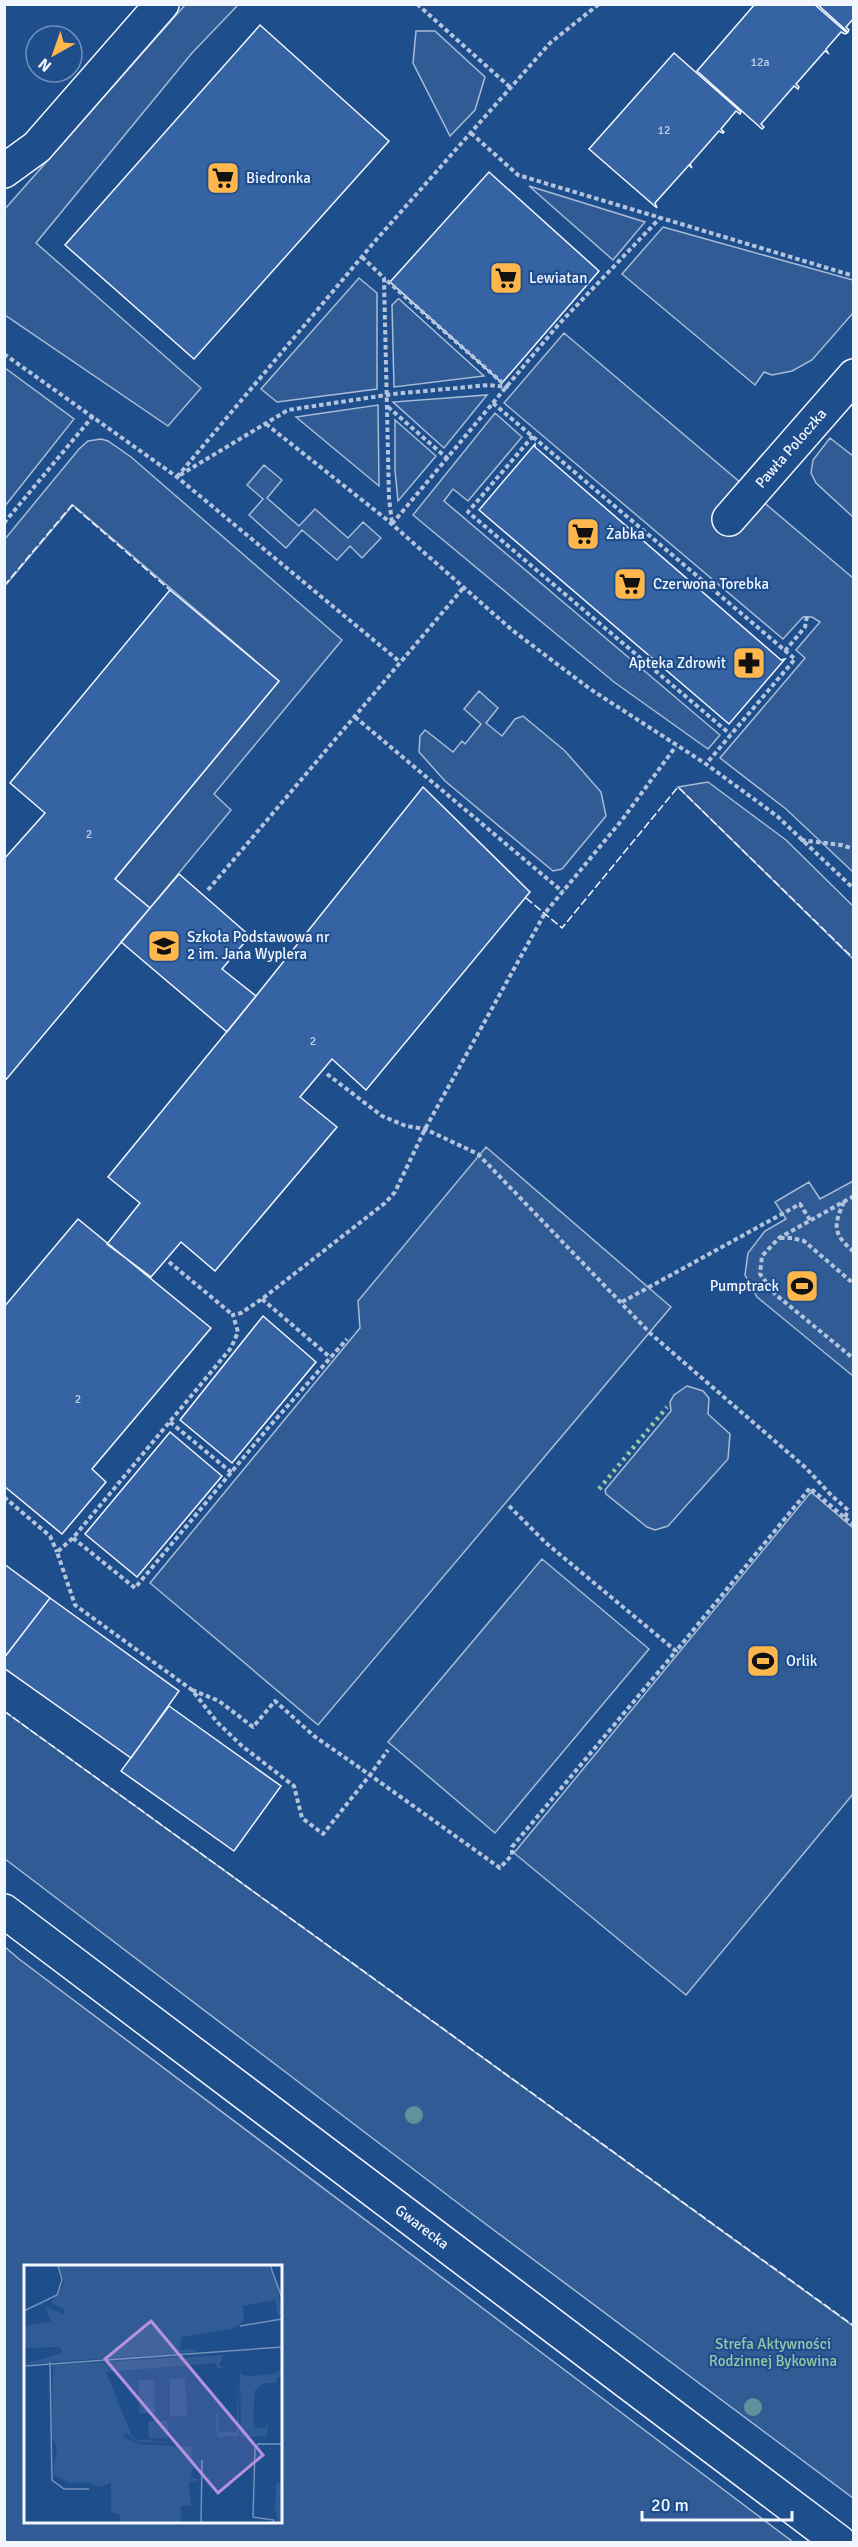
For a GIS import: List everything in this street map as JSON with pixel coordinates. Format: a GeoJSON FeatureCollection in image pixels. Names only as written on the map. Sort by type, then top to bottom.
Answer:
{"type":"FeatureCollection","features":[{"type":"Feature","properties":{"kind":"street"},"geometry":{"type":"LineString","coordinates":[[4,171],[37,147],[162,4]]}},
{"type":"Feature","properties":{"kind":"street","name":"Pawła Poloczka"},"geometry":{"type":"LineString","coordinates":[[729,519],[854,376]]}},
{"type":"Feature","properties":{"kind":"street","name":"Gwarecka"},"geometry":{"type":"LineString","coordinates":[[4,1911],[839,2542]]}},
{"type":"Feature","properties":{"kind":"path"},"geometry":{"type":"LineString","coordinates":[[417,4],[511,88]]}},
{"type":"Feature","properties":{"kind":"path"},"geometry":{"type":"LineString","coordinates":[[177,477],[362,258],[550,43],[599,4]]}},
{"type":"Feature","properties":{"kind":"path"},"geometry":{"type":"LineString","coordinates":[[471,133],[518,175],[854,276]]}},
{"type":"Feature","properties":{"kind":"path"},"geometry":{"type":"LineString","coordinates":[[392,524],[558,325],[660,218]]}},
{"type":"Feature","properties":{"kind":"path"},"geometry":{"type":"LineString","coordinates":[[362,258],[507,387]]}},
{"type":"Feature","properties":{"kind":"path"},"geometry":{"type":"LineString","coordinates":[[384,278],[389,498],[392,524]]}},
{"type":"Feature","properties":{"kind":"path"},"geometry":{"type":"LineString","coordinates":[[4,354],[177,477],[400,662]]}},
{"type":"Feature","properties":{"kind":"path"},"geometry":{"type":"LineString","coordinates":[[177,477],[288,410],[489,385],[507,387]]}},
{"type":"Feature","properties":{"kind":"path"},"geometry":{"type":"LineString","coordinates":[[493,403],[795,659],[706,764]]}},
{"type":"Feature","properties":{"kind":"path"},"geometry":{"type":"LineString","coordinates":[[387,406],[448,459]]}},
{"type":"Feature","properties":{"kind":"path"},"geometry":{"type":"LineString","coordinates":[[4,523],[93,416]]}},
{"type":"Feature","properties":{"kind":"path"},"geometry":{"type":"LineString","coordinates":[[266,424],[392,524],[512,630],[590,690],[706,764],[777,816],[854,889]]}},
{"type":"Feature","properties":{"kind":"path"},"geometry":{"type":"LineString","coordinates":[[532,436],[468,512],[730,734]]}},
{"type":"Feature","properties":{"kind":"path"},"geometry":{"type":"LineString","coordinates":[[208,890],[464,587]]}},
{"type":"Feature","properties":{"kind":"path"},"geometry":{"type":"LineString","coordinates":[[785,651],[805,627],[807,616]]}},
{"type":"Feature","properties":{"kind":"path"},"geometry":{"type":"LineString","coordinates":[[355,717],[563,892]]}},
{"type":"Feature","properties":{"kind":"path"},"geometry":{"type":"LineString","coordinates":[[233,1315],[262,1299],[385,1203],[395,1192],[425,1129],[545,913],[622,820],[676,746]]}},
{"type":"Feature","properties":{"kind":"path"},"geometry":{"type":"LineString","coordinates":[[801,840],[854,849]]}},
{"type":"Feature","properties":{"kind":"path"},"geometry":{"type":"LineString","coordinates":[[327,1074],[382,1116],[406,1126],[425,1129],[478,1155],[651,1334],[806,1468],[848,1510],[845,1518]]}},
{"type":"Feature","properties":{"kind":"path"},"geometry":{"type":"LineString","coordinates":[[854,1196],[779,1238],[762,1256],[760,1274],[775,1294],[854,1359]]}},
{"type":"Feature","properties":{"kind":"path"},"geometry":{"type":"LineString","coordinates":[[844,1201],[835,1221],[841,1242],[854,1252]]}},
{"type":"Feature","properties":{"kind":"path"},"geometry":{"type":"LineString","coordinates":[[622,1302],[800,1204],[810,1220]]}},
{"type":"Feature","properties":{"kind":"path"},"geometry":{"type":"LineString","coordinates":[[779,1238],[804,1241],[854,1284]]}},
{"type":"Feature","properties":{"kind":"path"},"geometry":{"type":"LineString","coordinates":[[57,1551],[73,1538],[236,1341],[238,1332],[233,1315],[169,1262]]}},
{"type":"Feature","properties":{"kind":"path"},"geometry":{"type":"LineString","coordinates":[[262,1299],[331,1358]]}},
{"type":"Feature","properties":{"kind":"path"},"geometry":{"type":"LineString","coordinates":[[73,1538],[135,1588],[347,1339]]}},
{"type":"Feature","properties":{"kind":"path"},"geometry":{"type":"LineString","coordinates":[[170,1422],[232,1473]]}},
{"type":"Feature","properties":{"kind":"path"},"geometry":{"type":"LineString","coordinates":[[4,1497],[50,1536],[75,1605],[192,1690],[219,1701],[253,1727],[275,1701],[314,1736],[500,1868],[512,1855],[512,1846],[810,1488],[854,1525]]}},
{"type":"Feature","properties":{"kind":"path"},"geometry":{"type":"LineString","coordinates":[[509,1506],[546,1543],[676,1651]]}},
{"type":"Feature","properties":{"kind":"path"},"geometry":{"type":"LineString","coordinates":[[192,1690],[218,1722],[242,1746],[294,1786],[302,1818],[323,1834],[388,1750]]}},
{"type":"Feature","properties":{"kind":"shaded area"},"geometry":{"type":"Polygon","coordinates":[[[185,5],[238,5],[192,53],[36,243],[201,388],[168,426],[5,315],[4,210],[185,5]]]}},
{"type":"Feature","properties":{"kind":"shaded area"},"geometry":{"type":"Polygon","coordinates":[[[416,31],[435,31],[485,77],[475,110],[450,136],[413,63],[416,31]]]}},
{"type":"Feature","properties":{"kind":"shaded area"},"geometry":{"type":"Polygon","coordinates":[[[529,186],[645,222],[613,260],[529,186]]]}},
{"type":"Feature","properties":{"kind":"shaded area"},"geometry":{"type":"Polygon","coordinates":[[[663,227],[853,280],[853,313],[812,360],[792,371],[772,375],[764,372],[755,385],[622,274],[663,227]]]}},
{"type":"Feature","properties":{"kind":"shaded area"},"geometry":{"type":"Polygon","coordinates":[[[359,278],[377,293],[377,389],[277,402],[261,389],[359,278]]]}},
{"type":"Feature","properties":{"kind":"shaded area"},"geometry":{"type":"Polygon","coordinates":[[[398,299],[484,376],[394,387],[392,305],[398,299]]]}},
{"type":"Feature","properties":{"kind":"shaded area"},"geometry":{"type":"Polygon","coordinates":[[[564,333],[853,578],[853,872],[786,809],[720,758],[805,658],[796,650],[820,622],[812,617],[803,617],[783,639],[504,403],[564,333]]]}},
{"type":"Feature","properties":{"kind":"shaded area"},"geometry":{"type":"Polygon","coordinates":[[[5,368],[74,419],[5,506],[5,368]]]}},
{"type":"Feature","properties":{"kind":"shaded area"},"geometry":{"type":"Polygon","coordinates":[[[487,395],[444,448],[393,402],[487,395]]]}},
{"type":"Feature","properties":{"kind":"shaded area"},"geometry":{"type":"Polygon","coordinates":[[[378,405],[379,486],[296,417],[378,405]]]}},
{"type":"Feature","properties":{"kind":"shaded area"},"geometry":{"type":"Polygon","coordinates":[[[495,413],[522,437],[468,501],[453,489],[444,501],[720,735],[708,749],[614,682],[413,515],[495,413]]]}},
{"type":"Feature","properties":{"kind":"shaded area"},"geometry":{"type":"Polygon","coordinates":[[[395,420],[436,456],[398,501],[395,470],[395,420]]]}},
{"type":"Feature","properties":{"kind":"shaded area"},"geometry":{"type":"Polygon","coordinates":[[[830,438],[853,456],[853,517],[816,483],[811,473],[813,460],[830,438]]]}},
{"type":"Feature","properties":{"kind":"shaded area"},"geometry":{"type":"Polygon","coordinates":[[[101,439],[108,441],[131,457],[342,640],[214,794],[231,810],[150,908],[115,879],[279,681],[73,505],[5,586],[5,539],[79,449],[88,441],[101,439]]]}},
{"type":"Feature","properties":{"kind":"shaded area"},"geometry":{"type":"Polygon","coordinates":[[[264,465],[282,480],[267,498],[299,526],[315,509],[348,538],[363,522],[381,538],[362,558],[350,546],[337,560],[302,530],[286,548],[249,515],[263,499],[247,485],[264,465]]]}},
{"type":"Feature","properties":{"kind":"shaded area"},"geometry":{"type":"Polygon","coordinates":[[[479,691],[498,708],[486,723],[502,736],[515,719],[523,716],[565,751],[601,792],[606,816],[562,869],[553,871],[445,781],[419,752],[420,736],[425,730],[453,752],[462,741],[465,744],[481,724],[464,709],[479,691]]]}},
{"type":"Feature","properties":{"kind":"shaded area"},"geometry":{"type":"Polygon","coordinates":[[[708,782],[786,840],[853,906],[853,959],[678,787],[708,782]]]}},
{"type":"Feature","properties":{"kind":"shaded area"},"geometry":{"type":"Polygon","coordinates":[[[486,1147],[671,1307],[318,1725],[150,1583],[360,1328],[358,1301],[486,1147]]]}},
{"type":"Feature","properties":{"kind":"shaded area","name":"Pumptrack"},"geometry":{"type":"Polygon","coordinates":[[[853,1181],[853,1376],[757,1297],[745,1275],[748,1253],[765,1231],[786,1219],[775,1202],[809,1182],[820,1199],[853,1181]]]}},
{"type":"Feature","properties":{"kind":"shaded area"},"geometry":{"type":"Polygon","coordinates":[[[687,1386],[703,1391],[709,1398],[708,1414],[730,1434],[728,1459],[668,1526],[655,1530],[647,1527],[606,1494],[605,1490],[671,1411],[670,1402],[674,1395],[687,1386]]]}},
{"type":"Feature","properties":{"kind":"shaded area","name":"Orlik"},"geometry":{"type":"Polygon","coordinates":[[[811,1492],[853,1528],[853,1794],[686,1995],[514,1853],[811,1492]]]}},
{"type":"Feature","properties":{"kind":"shaded area"},"geometry":{"type":"Polygon","coordinates":[[[542,1559],[649,1649],[495,1833],[388,1742],[542,1559]]]}},
{"type":"Feature","properties":{"kind":"shaded area","name":"Strefa Aktywności Rodzinnej Bykowina"},"geometry":{"type":"Polygon","coordinates":[[[4,1711],[853,2326],[853,2498],[471,2213],[5,1859],[4,1711]]]}},
{"type":"Feature","properties":{"kind":"shaded area"},"geometry":{"type":"Polygon","coordinates":[[[5,1947],[19,1959],[793,2542],[5,2542],[5,1947]]]}},
{"type":"Feature","properties":{"kind":"building"},"geometry":{"type":"Polygon","coordinates":[[[755,4],[814,4],[847,33],[841,32],[826,49],[828,53],[825,51],[796,84],[798,89],[794,86],[761,124],[764,127],[762,129],[697,71],[755,4]]]}},
{"type":"Feature","properties":{"kind":"building"},"geometry":{"type":"Polygon","coordinates":[[[817,4],[854,4],[854,18],[846,27],[848,32],[817,4]]]}},
{"type":"Feature","properties":{"kind":"building"},"geometry":{"type":"Polygon","coordinates":[[[260,25],[389,141],[194,359],[65,245],[260,25]]]}},
{"type":"Feature","properties":{"kind":"building"},"geometry":{"type":"Polygon","coordinates":[[[674,53],[741,112],[740,114],[736,111],[721,129],[724,132],[719,131],[690,164],[692,168],[689,165],[655,203],[657,208],[589,149],[674,53]]]}},
{"type":"Feature","properties":{"kind":"building"},"geometry":{"type":"Polygon","coordinates":[[[489,172],[599,271],[502,383],[390,282],[489,172]]]}},
{"type":"Feature","properties":{"kind":"building","name":"Czerwona Torebka"},"geometry":{"type":"Polygon","coordinates":[[[535,444],[535,447],[781,660],[785,659],[729,724],[479,510],[535,444]]]}},
{"type":"Feature","properties":{"kind":"building","name":"Szkoła Podstawowa nr 2 im. Jana Wyplera"},"geometry":{"type":"Polygon","coordinates":[[[170,590],[279,681],[115,879],[150,908],[4,1082],[4,859],[45,813],[10,783],[170,590]]]}},
{"type":"Feature","properties":{"kind":"building","name":"Szkoła Podstawowa nr 2 im. Jana Wyplera"},"geometry":{"type":"Polygon","coordinates":[[[423,787],[530,892],[366,1090],[332,1059],[300,1097],[337,1127],[215,1271],[181,1242],[151,1277],[107,1244],[140,1203],[108,1177],[423,787]]]}},
{"type":"Feature","properties":{"kind":"building","name":"Szkoła Podstawowa nr 2 im. Jana Wyplera"},"geometry":{"type":"Polygon","coordinates":[[[179,874],[250,936],[222,969],[256,996],[227,1032],[121,942],[179,874]]]}},
{"type":"Feature","properties":{"kind":"building"},"geometry":{"type":"Polygon","coordinates":[[[78,1219],[211,1328],[92,1469],[106,1482],[62,1534],[4,1486],[4,1307],[78,1219]]]}},
{"type":"Feature","properties":{"kind":"building"},"geometry":{"type":"Polygon","coordinates":[[[263,1316],[316,1362],[232,1463],[180,1420],[263,1316]]]}},
{"type":"Feature","properties":{"kind":"building"},"geometry":{"type":"Polygon","coordinates":[[[170,1432],[222,1476],[137,1577],[85,1534],[170,1432]]]}},
{"type":"Feature","properties":{"kind":"building"},"geometry":{"type":"Polygon","coordinates":[[[4,1564],[50,1598],[4,1658],[4,1564]]]}},
{"type":"Feature","properties":{"kind":"building"},"geometry":{"type":"Polygon","coordinates":[[[50,1598],[179,1691],[131,1758],[4,1668],[4,1658],[50,1598]]]}},
{"type":"Feature","properties":{"kind":"building"},"geometry":{"type":"Polygon","coordinates":[[[169,1706],[281,1786],[234,1851],[121,1771],[169,1706]]]}},
{"type":"Feature","properties":{"kind":"hedge"},"geometry":{"type":"LineString","coordinates":[[599,1489],[667,1407]]}},
{"type":"Feature","properties":{"kind":"fence"},"geometry":{"type":"LineString","coordinates":[[4,586],[72,505],[170,590]]}},
{"type":"Feature","properties":{"kind":"fence"},"geometry":{"type":"LineString","coordinates":[[526,898],[562,928],[678,787],[854,959]]}},
{"type":"Feature","properties":{"kind":"fence"},"geometry":{"type":"LineString","coordinates":[[4,1711],[854,2326]]}},
{"type":"Feature","properties":{"kind":"place","name":"Biedronka"},"geometry":{"type":"Point","coordinates":[223,178]}},
{"type":"Feature","properties":{"kind":"place","name":"Lewiatan"},"geometry":{"type":"Point","coordinates":[506,278]}},
{"type":"Feature","properties":{"kind":"place","name":"Żabka"},"geometry":{"type":"Point","coordinates":[583,534]}},
{"type":"Feature","properties":{"kind":"place","name":"Czerwona Torebka"},"geometry":{"type":"Point","coordinates":[630,584]}},
{"type":"Feature","properties":{"kind":"place","name":"Apteka Zdrowit"},"geometry":{"type":"Point","coordinates":[749,663]}},
{"type":"Feature","properties":{"kind":"place","name":"Szkoła Podstawowa nr 2 im. Jana Wyplera"},"geometry":{"type":"Point","coordinates":[164,946]}},
{"type":"Feature","properties":{"kind":"place","name":"Pumptrack"},"geometry":{"type":"Point","coordinates":[802,1286]}},
{"type":"Feature","properties":{"kind":"place","name":"Orlik"},"geometry":{"type":"Point","coordinates":[763,1661]}}]}
